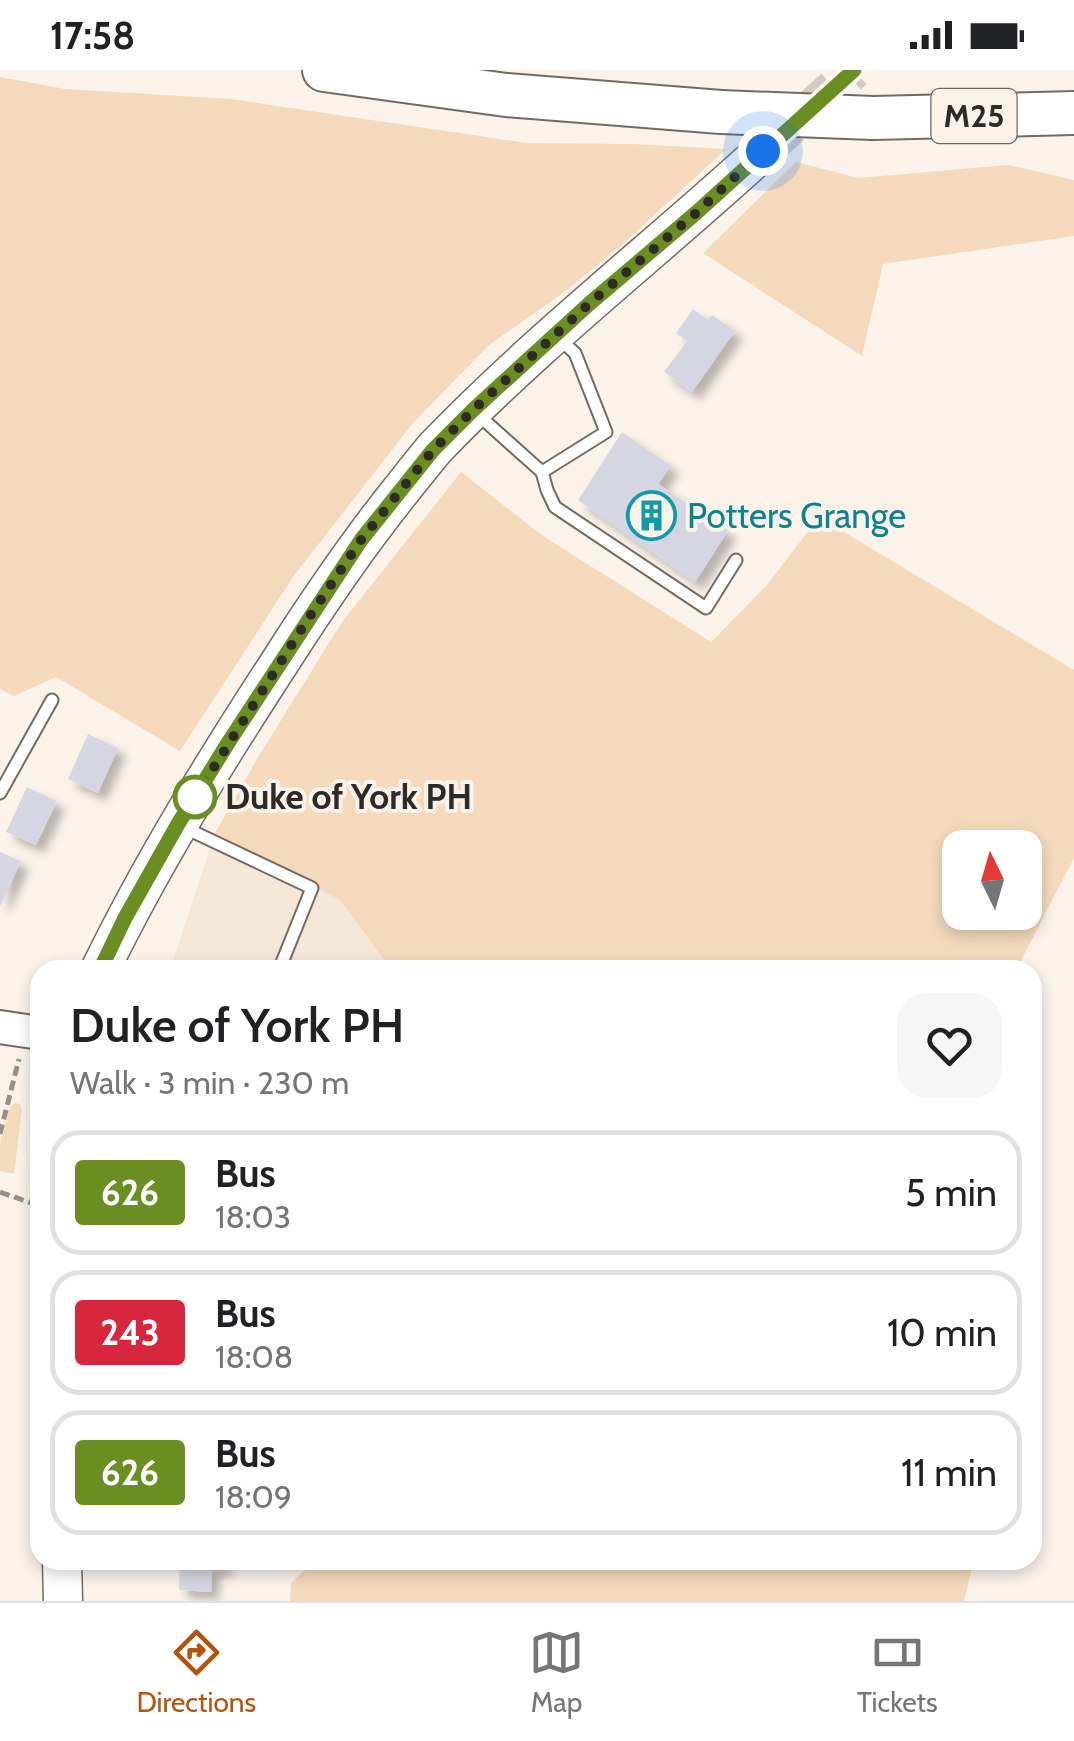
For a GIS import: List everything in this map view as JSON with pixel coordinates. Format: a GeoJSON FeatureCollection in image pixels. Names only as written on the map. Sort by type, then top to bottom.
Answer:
{"type":"FeatureCollection","features":[{"type":"Feature","properties":{"kind":"highway","name":"M25"},"geometry":{"type":"LineString","coordinates":[[324,70],[506,95],[722,112],[874,118],[1074,112]]}},
{"type":"Feature","properties":{"kind":"main road"},"geometry":{"type":"LineString","coordinates":[[105,960],[178,824],[248,712],[361,540],[433,450],[555,335],[763,151]]}},
{"type":"Feature","properties":{"kind":"main road"},"geometry":{"type":"LineString","coordinates":[[62,1570],[63,1601]]}},
{"type":"Feature","properties":{"kind":"lane"},"geometry":{"type":"LineString","coordinates":[[542,472],[606,432],[574,354],[555,335]]}},
{"type":"Feature","properties":{"kind":"lane"},"geometry":{"type":"LineString","coordinates":[[473,410],[542,472],[555,507],[706,608],[736,560]]}},
{"type":"Feature","properties":{"kind":"lane"},"geometry":{"type":"LineString","coordinates":[[0,792],[52,700]]}},
{"type":"Feature","properties":{"kind":"lane"},"geometry":{"type":"LineString","coordinates":[[178,824],[312,888],[283,960]]}},
{"type":"Feature","properties":{"kind":"path"},"geometry":{"type":"LineString","coordinates":[[0,1134],[22,1030]]}},
{"type":"Feature","properties":{"kind":"path"},"geometry":{"type":"LineString","coordinates":[[0,1192],[30,1202]]}},
{"type":"Feature","properties":{"kind":"shaded area"},"geometry":{"type":"Polygon","coordinates":[[[0,77],[65,89],[231,99],[527,143],[726,149],[623,244],[563,293],[489,345],[413,423],[293,577],[180,751],[56,677],[14,696],[0,689],[0,77]]]}},
{"type":"Feature","properties":{"kind":"shaded area"},"geometry":{"type":"Polygon","coordinates":[[[796,162],[858,178],[1008,165],[1074,180],[1074,236],[883,264],[862,356],[703,253],[796,162]]]}},
{"type":"Feature","properties":{"kind":"shaded area"},"geometry":{"type":"Polygon","coordinates":[[[461,472],[543,536],[711,642],[767,585],[819,517],[1074,670],[1074,858],[1042,920],[1042,830],[942,830],[942,930],[1037,930],[1021,960],[384,960],[341,901],[215,833],[342,622],[461,472]]]}},
{"type":"Feature","properties":{"kind":"shaded area"},"geometry":{"type":"Polygon","coordinates":[[[215,833],[341,901],[384,960],[173,960],[215,833]]]}},
{"type":"Feature","properties":{"kind":"shaded area"},"geometry":{"type":"Polygon","coordinates":[[[15,1103],[22,1109],[14,1174],[0,1171],[0,1145],[10,1107],[15,1103]]]}},
{"type":"Feature","properties":{"kind":"shaded area"},"geometry":{"type":"Polygon","coordinates":[[[305,1570],[972,1570],[964,1601],[290,1601],[291,1583],[305,1570]]]}},
{"type":"Feature","properties":{"kind":"building"},"geometry":{"type":"Polygon","coordinates":[[[693,309],[708,320],[712,315],[735,331],[692,392],[664,372],[687,341],[676,333],[693,309]]]}},
{"type":"Feature","properties":{"kind":"building","name":"Potters Grange"},"geometry":{"type":"Polygon","coordinates":[[[622,432],[671,466],[658,484],[728,531],[695,582],[578,500],[622,432]]]}},
{"type":"Feature","properties":{"kind":"building"},"geometry":{"type":"Polygon","coordinates":[[[88,734],[118,748],[98,793],[68,779],[88,734]]]}},
{"type":"Feature","properties":{"kind":"building"},"geometry":{"type":"Polygon","coordinates":[[[27,787],[57,801],[36,845],[6,832],[27,787]]]}},
{"type":"Feature","properties":{"kind":"building"},"geometry":{"type":"Polygon","coordinates":[[[0,852],[21,861],[0,907],[0,852]]]}},
{"type":"Feature","properties":{"kind":"building"},"geometry":{"type":"Polygon","coordinates":[[[180,1570],[212,1570],[211,1592],[179,1590],[180,1570]]]}},
{"type":"Feature","properties":{"kind":"tunnel"},"geometry":{"type":"LineString","coordinates":[[763,151],[854,70]]}},
{"type":"Feature","properties":{"kind":"bus line","name":"626"},"geometry":{"type":"LineString","coordinates":[[105,960],[178,824],[228,743],[361,540],[433,450],[589,304],[854,70]]}},
{"type":"Feature","properties":{"kind":"place","name":"Potters Grange"},"geometry":{"type":"Point","coordinates":[652,516]}},
{"type":"Feature","properties":{"kind":"place","name":"Duke of York PH"},"geometry":{"type":"Point","coordinates":[195,797]}},
{"type":"Feature","properties":{"kind":"route"},"geometry":{"type":"LineString","coordinates":[[195,797],[361,540],[433,450],[589,304],[763,151]]}}]}
